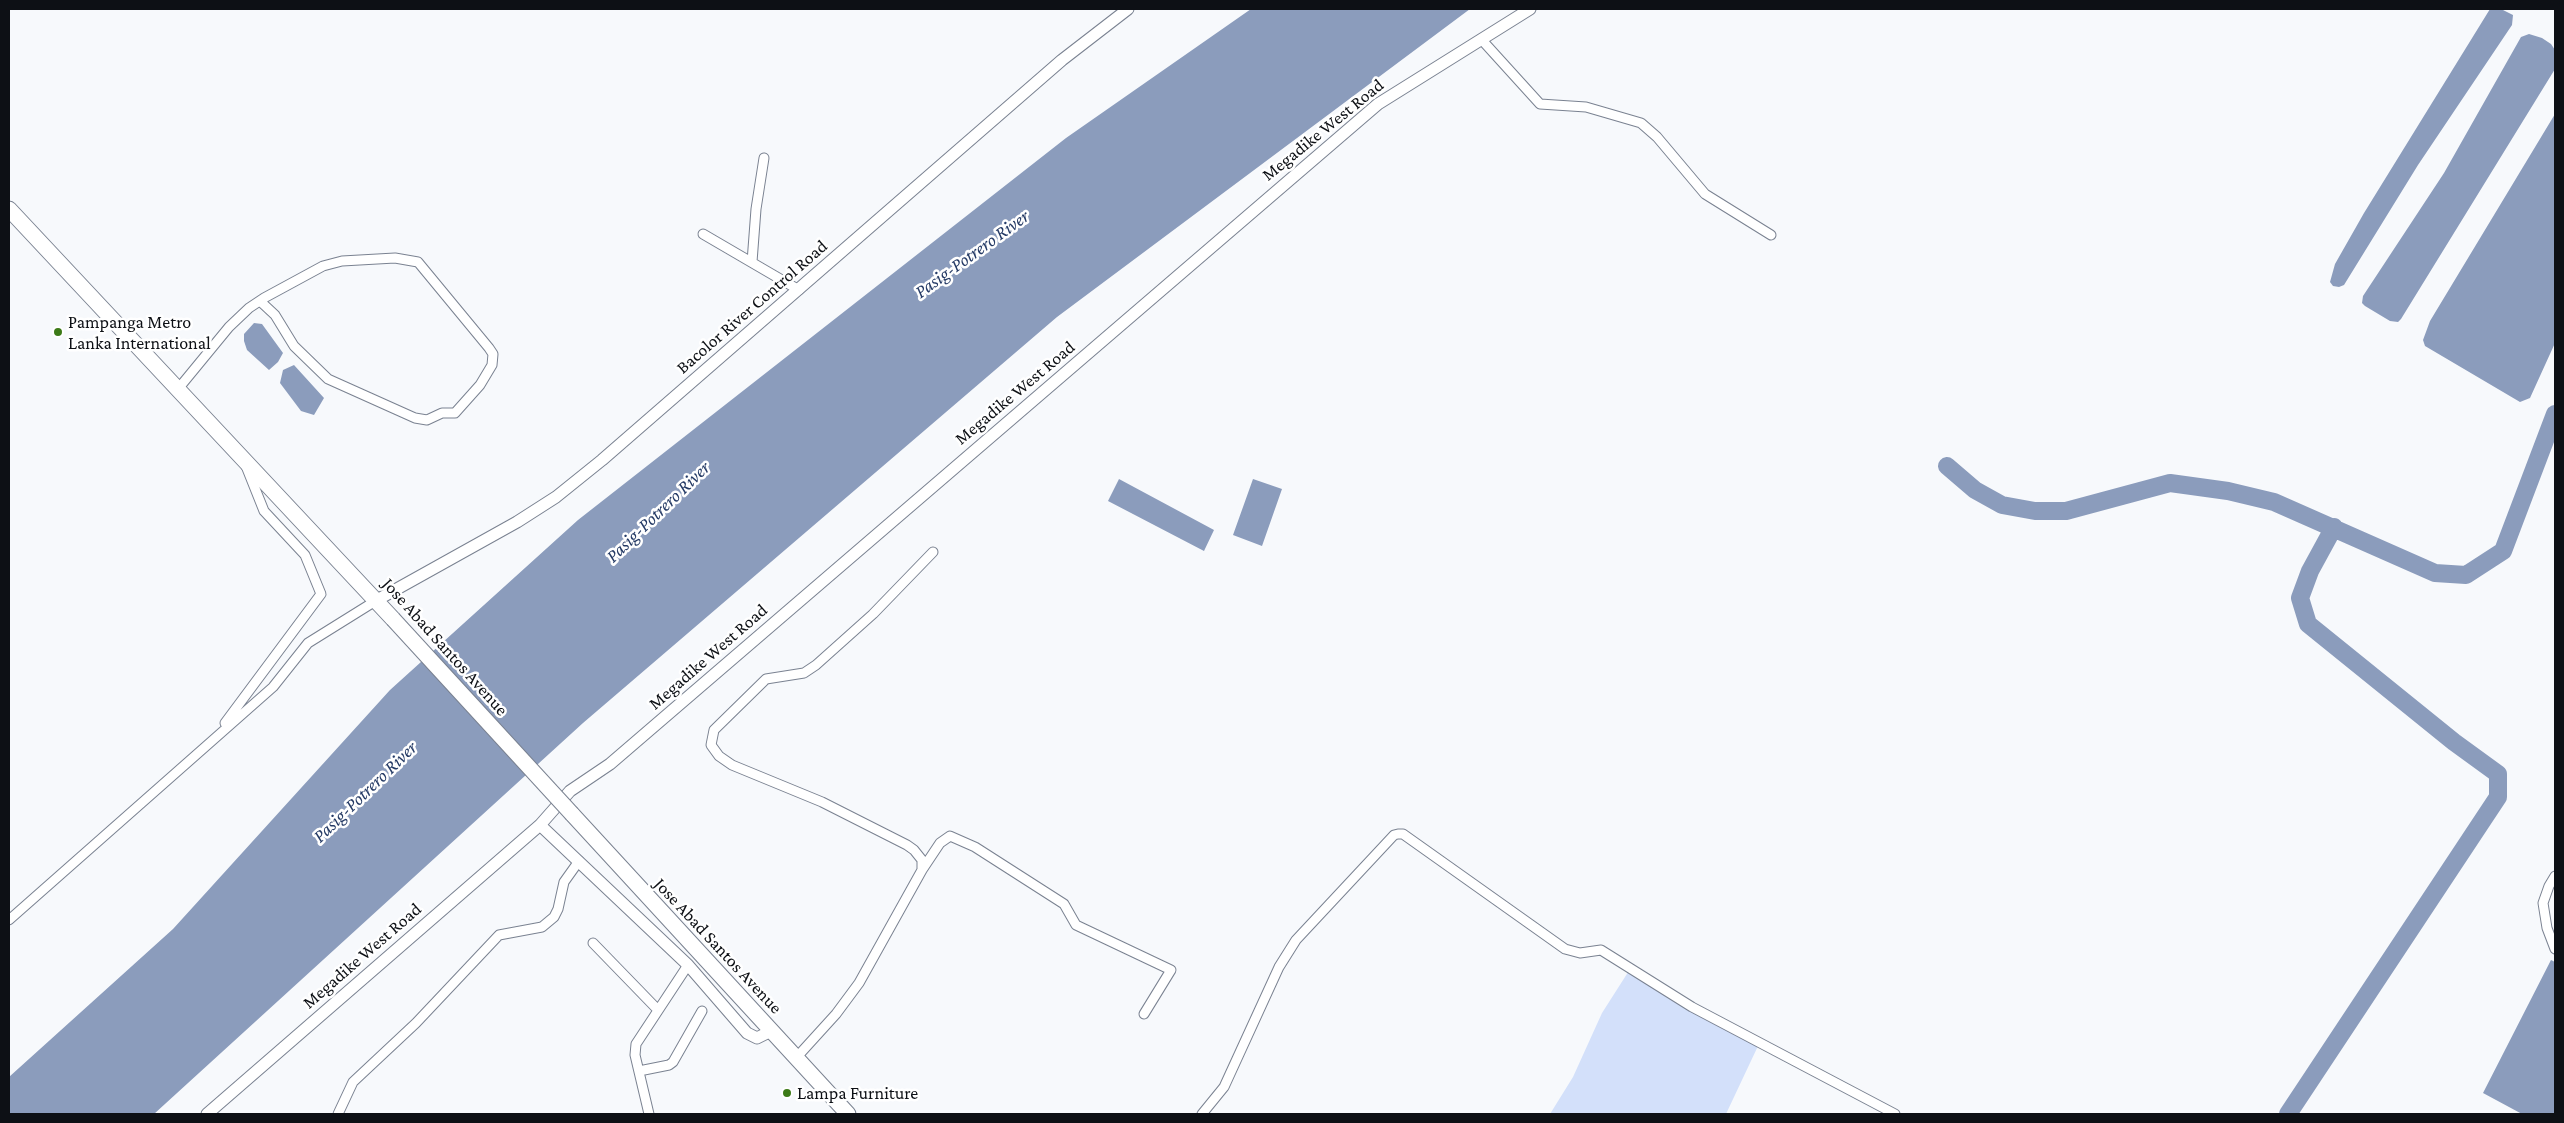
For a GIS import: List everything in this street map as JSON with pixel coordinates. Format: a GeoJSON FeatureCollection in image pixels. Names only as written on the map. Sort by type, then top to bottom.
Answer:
{"type":"FeatureCollection","features":[{"type":"Feature","properties":{"kind":"highway","name":"Jose Abad Santos Avenue"},"geometry":{"type":"LineString","coordinates":[[9,209],[377,600],[393,620],[848,1114]]}},
{"type":"Feature","properties":{"kind":"street","name":"Bacolor River Control Road"},"geometry":{"type":"LineString","coordinates":[[377,600],[462,554],[556,496],[602,460],[1062,60],[1128,9]]}},
{"type":"Feature","properties":{"kind":"street","name":"Megadike West Road"},"geometry":{"type":"LineString","coordinates":[[207,1114],[540,825],[570,791],[602,770],[652,728],[1378,104],[1530,9]]}},
{"type":"Feature","properties":{"kind":"street"},"geometry":{"type":"LineString","coordinates":[[1481,39],[1540,104],[1586,107],[1641,123],[1657,137],[1705,194],[1772,235]]}},
{"type":"Feature","properties":{"kind":"street"},"geometry":{"type":"LineString","coordinates":[[752,262],[756,209],[764,158]]}},
{"type":"Feature","properties":{"kind":"street"},"geometry":{"type":"LineString","coordinates":[[703,234],[799,290]]}},
{"type":"Feature","properties":{"kind":"street"},"geometry":{"type":"LineString","coordinates":[[178,389],[229,327],[249,308],[260,301],[322,266],[342,261],[395,258],[418,262],[494,354],[493,360],[480,384],[455,413],[442,412],[427,420],[416,418],[328,378],[294,346],[276,315],[260,301]]}},
{"type":"Feature","properties":{"kind":"street"},"geometry":{"type":"LineString","coordinates":[[215,737],[321,594],[305,555],[264,511],[242,456]]}},
{"type":"Feature","properties":{"kind":"street"},"geometry":{"type":"LineString","coordinates":[[922,870],[922,860],[907,845],[822,802],[732,765],[719,756],[711,745],[714,730],[766,679],[804,673],[816,664],[873,614],[933,552]]}},
{"type":"Feature","properties":{"kind":"street"},"geometry":{"type":"LineString","coordinates":[[9,920],[273,687],[308,643],[377,600]]}},
{"type":"Feature","properties":{"kind":"street"},"geometry":{"type":"LineString","coordinates":[[540,825],[688,965],[747,1033],[757,1038],[771,1031]]}},
{"type":"Feature","properties":{"kind":"street"},"geometry":{"type":"LineString","coordinates":[[1202,1114],[1224,1087],[1279,967],[1296,940],[1394,835],[1403,834],[1565,949],[1580,953],[1601,950],[1692,1007],[1895,1114]]}},
{"type":"Feature","properties":{"kind":"street"},"geometry":{"type":"LineString","coordinates":[[796,1058],[836,1014],[859,983],[922,870],[940,843],[950,836],[975,846],[1064,904],[1076,925],[1171,970],[1144,1014]]}},
{"type":"Feature","properties":{"kind":"street"},"geometry":{"type":"LineString","coordinates":[[338,1114],[353,1082],[416,1023],[499,935],[542,927],[554,917],[558,909],[564,882],[579,861]]}},
{"type":"Feature","properties":{"kind":"street"},"geometry":{"type":"LineString","coordinates":[[2555,876],[2548,886],[2543,904],[2547,928],[2555,949]]}},
{"type":"Feature","properties":{"kind":"street"},"geometry":{"type":"LineString","coordinates":[[592,943],[658,1010]]}},
{"type":"Feature","properties":{"kind":"street"},"geometry":{"type":"LineString","coordinates":[[649,1114],[635,1055],[636,1044],[688,965]]}},
{"type":"Feature","properties":{"kind":"street"},"geometry":{"type":"LineString","coordinates":[[638,1071],[669,1065],[674,1062],[702,1011]]}},
{"type":"Feature","properties":{"kind":"shaded area"},"geometry":{"type":"Polygon","coordinates":[[[1632,966],[1758,1046],[1726,1114],[1550,1114],[1573,1077],[1602,1013],[1632,966]]]}},
{"type":"Feature","properties":{"kind":"water","name":"Pasig-Potrero River"},"geometry":{"type":"Polygon","coordinates":[[[1251,9],[1470,9],[1057,317],[583,723],[154,1114],[9,1114],[9,1077],[173,929],[390,690],[578,520],[1066,138],[1251,9]]]}},
{"type":"Feature","properties":{"kind":"water"},"geometry":{"type":"Polygon","coordinates":[[[2490,9],[2501,9],[2513,15],[2512,25],[2418,165],[2344,285],[2339,287],[2333,286],[2330,282],[2335,264],[2364,213],[2490,9]]]}},
{"type":"Feature","properties":{"kind":"water"},"geometry":{"type":"Polygon","coordinates":[[[2529,34],[2542,38],[2551,44],[2555,50],[2555,69],[2401,319],[2398,322],[2390,321],[2365,306],[2362,303],[2363,296],[2444,173],[2521,37],[2529,34]]]}},
{"type":"Feature","properties":{"kind":"water"},"geometry":{"type":"Polygon","coordinates":[[[2555,114],[2555,343],[2530,398],[2520,402],[2425,346],[2423,340],[2430,321],[2555,114]]]}},
{"type":"Feature","properties":{"kind":"water"},"geometry":{"type":"Polygon","coordinates":[[[254,323],[262,324],[283,353],[278,362],[269,370],[247,350],[244,341],[244,334],[254,323]]]}},
{"type":"Feature","properties":{"kind":"water"},"geometry":{"type":"Polygon","coordinates":[[[294,365],[324,398],[314,415],[301,411],[280,383],[283,370],[294,365]]]}},
{"type":"Feature","properties":{"kind":"water"},"geometry":{"type":"Polygon","coordinates":[[[1119,479],[1214,530],[1204,551],[1108,501],[1119,479]]]}},
{"type":"Feature","properties":{"kind":"water"},"geometry":{"type":"Polygon","coordinates":[[[1253,479],[1282,489],[1262,546],[1233,535],[1253,479]]]}},
{"type":"Feature","properties":{"kind":"water"},"geometry":{"type":"Polygon","coordinates":[[[2551,960],[2555,962],[2555,1114],[2522,1114],[2483,1093],[2551,960]]]}},
{"type":"Feature","properties":{"kind":"waterway"},"geometry":{"type":"LineString","coordinates":[[1947,466],[1975,490],[2002,505],[2035,511],[2066,511],[2170,483],[2228,491],[2274,502],[2435,573],[2466,575],[2503,551],[2555,414]]}},
{"type":"Feature","properties":{"kind":"waterway"},"geometry":{"type":"LineString","coordinates":[[2288,1114],[2498,797],[2498,774],[2454,742],[2308,624],[2300,598],[2310,571],[2334,527]]}},
{"type":"Feature","properties":{"kind":"place","name":"Pampanga Metro Lanka International"},"geometry":{"type":"Point","coordinates":[58,332]}},
{"type":"Feature","properties":{"kind":"place","name":"Lampa Furniture"},"geometry":{"type":"Point","coordinates":[787,1093]}}]}
